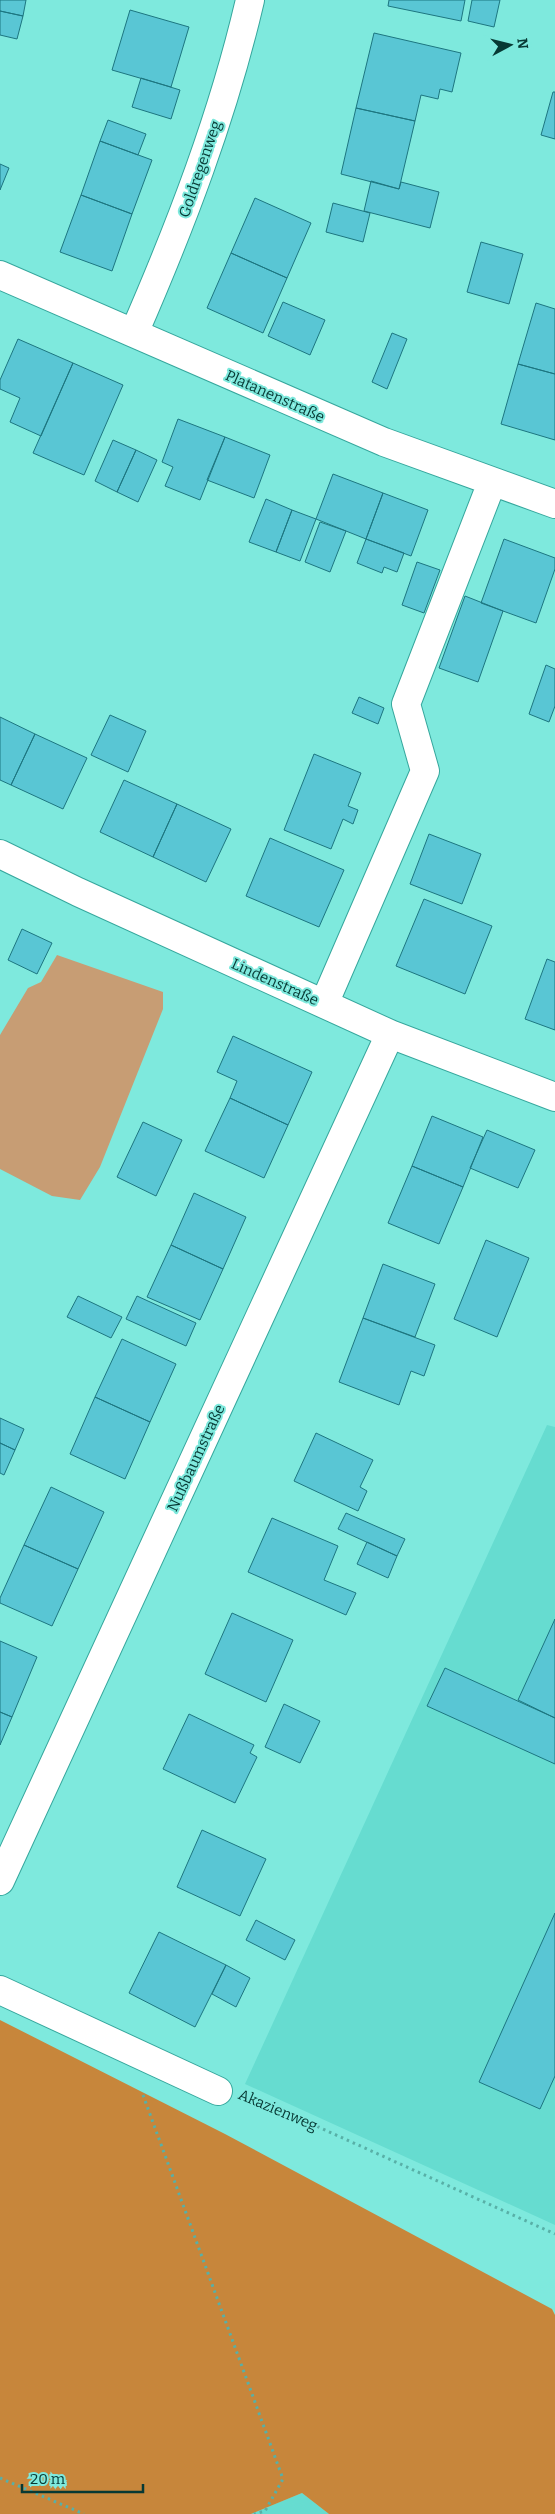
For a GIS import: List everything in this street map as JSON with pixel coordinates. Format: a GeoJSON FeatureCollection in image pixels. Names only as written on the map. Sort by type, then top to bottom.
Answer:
{"type":"FeatureCollection","features":[{"type":"Feature","properties":{"kind":"street","name":"Goldregenweg"},"geometry":{"type":"LineString","coordinates":[[134,333],[174,240],[213,136],[250,0]]}},
{"type":"Feature","properties":{"kind":"street","name":"Platanenstraße"},"geometry":{"type":"LineString","coordinates":[[0,275],[375,439],[555,504]]}},
{"type":"Feature","properties":{"kind":"street"},"geometry":{"type":"LineString","coordinates":[[324,1004],[425,771],[406,704],[492,482]]}},
{"type":"Feature","properties":{"kind":"street","name":"Lindenstraße"},"geometry":{"type":"LineString","coordinates":[[0,854],[78,892],[390,1034],[555,1096]]}},
{"type":"Feature","properties":{"kind":"street","name":"Nußbaumstraße"},"geometry":{"type":"LineString","coordinates":[[0,1881],[390,1034]]}},
{"type":"Feature","properties":{"kind":"street","name":"Akazienweg"},"geometry":{"type":"LineString","coordinates":[[0,1990],[125,2046],[218,2091]]}},
{"type":"Feature","properties":{"kind":"path"},"geometry":{"type":"LineString","coordinates":[[125,2046],[283,2479],[265,2511],[254,2514]]}},
{"type":"Feature","properties":{"kind":"path","name":"Akazienweg"},"geometry":{"type":"LineString","coordinates":[[218,2091],[239,2091],[555,2234]]}},
{"type":"Feature","properties":{"kind":"path"},"geometry":{"type":"LineString","coordinates":[[0,2478],[84,2514]]}},
{"type":"Feature","properties":{"kind":"shaded area"},"geometry":{"type":"Polygon","coordinates":[[[57,955],[163,992],[163,1009],[100,1167],[80,1200],[52,1196],[0,1169],[0,1035],[28,988],[41,982],[57,955]]]}},
{"type":"Feature","properties":{"kind":"shaded area"},"geometry":{"type":"Polygon","coordinates":[[[547,1425],[555,1427],[555,2225],[245,2084],[547,1425]]]}},
{"type":"Feature","properties":{"kind":"shaded area"},"geometry":{"type":"Polygon","coordinates":[[[0,2020],[225,2134],[552,2309],[555,2315],[555,2514],[329,2514],[302,2493],[251,2514],[0,2514],[0,2020]]]}},
{"type":"Feature","properties":{"kind":"shaded area"},"geometry":{"type":"Polygon","coordinates":[[[302,2493],[329,2514],[251,2514],[302,2493]]]}},
{"type":"Feature","properties":{"kind":"building"},"geometry":{"type":"Polygon","coordinates":[[[0,0],[26,0],[23,16],[0,11],[0,0]]]}},
{"type":"Feature","properties":{"kind":"building"},"geometry":{"type":"Polygon","coordinates":[[[389,0],[465,0],[461,21],[388,6],[389,0]]]}},
{"type":"Feature","properties":{"kind":"building"},"geometry":{"type":"Polygon","coordinates":[[[472,0],[500,0],[494,27],[468,21],[472,0]]]}},
{"type":"Feature","properties":{"kind":"building"},"geometry":{"type":"Polygon","coordinates":[[[130,10],[189,27],[171,87],[112,70],[130,10]]]}},
{"type":"Feature","properties":{"kind":"building"},"geometry":{"type":"Polygon","coordinates":[[[0,11],[23,16],[17,39],[0,35],[0,11]]]}},
{"type":"Feature","properties":{"kind":"building"},"geometry":{"type":"Polygon","coordinates":[[[374,33],[461,53],[452,92],[440,89],[438,99],[421,95],[415,121],[356,108],[374,33]]]}},
{"type":"Feature","properties":{"kind":"building"},"geometry":{"type":"Polygon","coordinates":[[[141,78],[180,90],[171,119],[132,107],[141,78]]]}},
{"type":"Feature","properties":{"kind":"building"},"geometry":{"type":"Polygon","coordinates":[[[553,92],[555,92],[555,139],[541,135],[553,92]]]}},
{"type":"Feature","properties":{"kind":"building"},"geometry":{"type":"Polygon","coordinates":[[[356,108],[415,121],[399,189],[341,174],[356,108]]]}},
{"type":"Feature","properties":{"kind":"building"},"geometry":{"type":"Polygon","coordinates":[[[108,120],[146,134],[138,155],[100,141],[108,120]]]}},
{"type":"Feature","properties":{"kind":"building"},"geometry":{"type":"Polygon","coordinates":[[[100,141],[152,160],[132,214],[81,195],[100,141]]]}},
{"type":"Feature","properties":{"kind":"building"},"geometry":{"type":"Polygon","coordinates":[[[0,164],[9,168],[0,190],[0,164]]]}},
{"type":"Feature","properties":{"kind":"building"},"geometry":{"type":"Polygon","coordinates":[[[371,181],[399,189],[401,182],[439,192],[430,228],[364,211],[371,181]]]}},
{"type":"Feature","properties":{"kind":"building"},"geometry":{"type":"Polygon","coordinates":[[[81,195],[132,214],[112,271],[60,252],[81,195]]]}},
{"type":"Feature","properties":{"kind":"building"},"geometry":{"type":"Polygon","coordinates":[[[255,198],[311,223],[287,278],[231,253],[255,198]]]}},
{"type":"Feature","properties":{"kind":"building"},"geometry":{"type":"Polygon","coordinates":[[[333,203],[370,213],[363,242],[326,232],[333,203]]]}},
{"type":"Feature","properties":{"kind":"building"},"geometry":{"type":"Polygon","coordinates":[[[481,242],[523,254],[509,304],[467,292],[481,242]]]}},
{"type":"Feature","properties":{"kind":"building"},"geometry":{"type":"Polygon","coordinates":[[[231,253],[287,278],[263,333],[207,308],[231,253]]]}},
{"type":"Feature","properties":{"kind":"building"},"geometry":{"type":"Polygon","coordinates":[[[283,302],[325,320],[310,355],[268,336],[283,302]]]}},
{"type":"Feature","properties":{"kind":"building"},"geometry":{"type":"Polygon","coordinates":[[[536,303],[555,309],[555,374],[518,364],[536,303]]]}},
{"type":"Feature","properties":{"kind":"building"},"geometry":{"type":"Polygon","coordinates":[[[392,333],[407,339],[387,389],[372,382],[392,333]]]}},
{"type":"Feature","properties":{"kind":"building"},"geometry":{"type":"Polygon","coordinates":[[[18,339],[73,363],[41,436],[10,422],[20,398],[0,389],[0,380],[18,339]]]}},
{"type":"Feature","properties":{"kind":"building"},"geometry":{"type":"Polygon","coordinates":[[[73,363],[123,385],[84,475],[33,453],[73,363]]]}},
{"type":"Feature","properties":{"kind":"building"},"geometry":{"type":"Polygon","coordinates":[[[518,364],[555,374],[555,440],[501,424],[518,364]]]}},
{"type":"Feature","properties":{"kind":"building"},"geometry":{"type":"Polygon","coordinates":[[[178,419],[225,437],[200,500],[165,486],[173,467],[162,462],[178,419]]]}},
{"type":"Feature","properties":{"kind":"building"},"geometry":{"type":"Polygon","coordinates":[[[225,437],[270,455],[254,498],[207,480],[225,437]]]}},
{"type":"Feature","properties":{"kind":"building"},"geometry":{"type":"Polygon","coordinates":[[[113,440],[136,450],[117,492],[95,481],[113,440]]]}},
{"type":"Feature","properties":{"kind":"building"},"geometry":{"type":"Polygon","coordinates":[[[136,450],[157,460],[138,502],[117,492],[136,450]]]}},
{"type":"Feature","properties":{"kind":"building"},"geometry":{"type":"Polygon","coordinates":[[[333,474],[383,493],[366,539],[316,519],[333,474]]]}},
{"type":"Feature","properties":{"kind":"building"},"geometry":{"type":"Polygon","coordinates":[[[383,493],[428,510],[411,556],[366,539],[383,493]]]}},
{"type":"Feature","properties":{"kind":"building"},"geometry":{"type":"Polygon","coordinates":[[[266,499],[292,510],[276,552],[249,542],[266,499]]]}},
{"type":"Feature","properties":{"kind":"building"},"geometry":{"type":"Polygon","coordinates":[[[292,510],[316,519],[300,561],[276,552],[292,510]]]}},
{"type":"Feature","properties":{"kind":"building"},"geometry":{"type":"Polygon","coordinates":[[[320,522],[346,531],[330,572],[305,562],[320,522]]]}},
{"type":"Feature","properties":{"kind":"building"},"geometry":{"type":"Polygon","coordinates":[[[366,539],[404,553],[397,572],[384,567],[382,573],[357,563],[366,539]]]}},
{"type":"Feature","properties":{"kind":"building"},"geometry":{"type":"Polygon","coordinates":[[[504,539],[555,558],[555,569],[536,623],[481,603],[504,539]]]}},
{"type":"Feature","properties":{"kind":"building"},"geometry":{"type":"Polygon","coordinates":[[[417,562],[440,570],[424,613],[402,605],[417,562]]]}},
{"type":"Feature","properties":{"kind":"building"},"geometry":{"type":"Polygon","coordinates":[[[465,596],[503,611],[478,682],[439,668],[465,596]]]}},
{"type":"Feature","properties":{"kind":"building"},"geometry":{"type":"Polygon","coordinates":[[[546,665],[555,669],[555,706],[549,722],[529,714],[546,665]]]}},
{"type":"Feature","properties":{"kind":"building"},"geometry":{"type":"Polygon","coordinates":[[[359,697],[384,708],[378,724],[352,713],[359,697]]]}},
{"type":"Feature","properties":{"kind":"building"},"geometry":{"type":"Polygon","coordinates":[[[110,715],[146,731],[128,772],[91,755],[110,715]]]}},
{"type":"Feature","properties":{"kind":"building"},"geometry":{"type":"Polygon","coordinates":[[[0,717],[35,734],[11,785],[0,780],[0,717]]]}},
{"type":"Feature","properties":{"kind":"building"},"geometry":{"type":"Polygon","coordinates":[[[35,734],[87,758],[63,809],[11,785],[35,734]]]}},
{"type":"Feature","properties":{"kind":"building"},"geometry":{"type":"Polygon","coordinates":[[[314,754],[361,773],[348,806],[358,810],[353,824],[343,819],[331,849],[284,830],[314,754]]]}},
{"type":"Feature","properties":{"kind":"building"},"geometry":{"type":"Polygon","coordinates":[[[124,780],[177,804],[153,857],[100,832],[124,780]]]}},
{"type":"Feature","properties":{"kind":"building"},"geometry":{"type":"Polygon","coordinates":[[[177,804],[231,829],[206,882],[153,857],[177,804]]]}},
{"type":"Feature","properties":{"kind":"building"},"geometry":{"type":"Polygon","coordinates":[[[429,834],[481,854],[462,904],[410,884],[429,834]]]}},
{"type":"Feature","properties":{"kind":"building"},"geometry":{"type":"Polygon","coordinates":[[[270,838],[344,870],[319,927],[246,896],[270,838]]]}},
{"type":"Feature","properties":{"kind":"building"},"geometry":{"type":"Polygon","coordinates":[[[424,899],[492,926],[465,994],[396,966],[424,899]]]}},
{"type":"Feature","properties":{"kind":"building"},"geometry":{"type":"Polygon","coordinates":[[[22,929],[52,943],[37,974],[8,960],[22,929]]]}},
{"type":"Feature","properties":{"kind":"building"},"geometry":{"type":"Polygon","coordinates":[[[547,959],[555,962],[555,1030],[525,1019],[547,959]]]}},
{"type":"Feature","properties":{"kind":"building"},"geometry":{"type":"Polygon","coordinates":[[[233,1036],[312,1072],[288,1125],[230,1098],[237,1081],[217,1072],[233,1036]]]}},
{"type":"Feature","properties":{"kind":"building"},"geometry":{"type":"Polygon","coordinates":[[[230,1098],[288,1125],[264,1178],[205,1151],[230,1098]]]}},
{"type":"Feature","properties":{"kind":"building"},"geometry":{"type":"Polygon","coordinates":[[[432,1116],[483,1137],[463,1187],[412,1166],[432,1116]]]}},
{"type":"Feature","properties":{"kind":"building"},"geometry":{"type":"Polygon","coordinates":[[[143,1122],[182,1140],[156,1196],[117,1177],[143,1122]]]}},
{"type":"Feature","properties":{"kind":"building"},"geometry":{"type":"Polygon","coordinates":[[[487,1130],[535,1150],[518,1188],[470,1168],[487,1130]]]}},
{"type":"Feature","properties":{"kind":"building"},"geometry":{"type":"Polygon","coordinates":[[[412,1166],[463,1187],[439,1244],[388,1223],[412,1166]]]}},
{"type":"Feature","properties":{"kind":"building"},"geometry":{"type":"Polygon","coordinates":[[[194,1193],[246,1217],[223,1269],[171,1245],[194,1193]]]}},
{"type":"Feature","properties":{"kind":"building"},"geometry":{"type":"Polygon","coordinates":[[[486,1240],[529,1258],[497,1337],[454,1319],[486,1240]]]}},
{"type":"Feature","properties":{"kind":"building"},"geometry":{"type":"Polygon","coordinates":[[[171,1245],[223,1269],[200,1320],[147,1297],[171,1245]]]}},
{"type":"Feature","properties":{"kind":"building"},"geometry":{"type":"Polygon","coordinates":[[[383,1264],[435,1284],[415,1337],[363,1318],[383,1264]]]}},
{"type":"Feature","properties":{"kind":"building"},"geometry":{"type":"Polygon","coordinates":[[[78,1296],[122,1317],[111,1338],[67,1317],[78,1296]]]}},
{"type":"Feature","properties":{"kind":"building"},"geometry":{"type":"Polygon","coordinates":[[[137,1296],[196,1323],[186,1346],[126,1319],[137,1296]]]}},
{"type":"Feature","properties":{"kind":"building"},"geometry":{"type":"Polygon","coordinates":[[[363,1318],[435,1345],[424,1376],[411,1371],[399,1405],[339,1382],[363,1318]]]}},
{"type":"Feature","properties":{"kind":"building"},"geometry":{"type":"Polygon","coordinates":[[[122,1339],[176,1364],[150,1422],[95,1397],[122,1339]]]}},
{"type":"Feature","properties":{"kind":"building"},"geometry":{"type":"Polygon","coordinates":[[[95,1397],[150,1422],[125,1479],[70,1454],[95,1397]]]}},
{"type":"Feature","properties":{"kind":"building"},"geometry":{"type":"Polygon","coordinates":[[[0,1418],[24,1429],[15,1450],[0,1443],[0,1418]]]}},
{"type":"Feature","properties":{"kind":"building"},"geometry":{"type":"Polygon","coordinates":[[[316,1433],[373,1460],[360,1487],[367,1491],[358,1511],[294,1481],[316,1433]]]}},
{"type":"Feature","properties":{"kind":"building"},"geometry":{"type":"Polygon","coordinates":[[[0,1443],[15,1450],[4,1475],[0,1473],[0,1443]]]}},
{"type":"Feature","properties":{"kind":"building"},"geometry":{"type":"Polygon","coordinates":[[[51,1487],[104,1512],[78,1569],[24,1545],[51,1487]]]}},
{"type":"Feature","properties":{"kind":"building"},"geometry":{"type":"Polygon","coordinates":[[[346,1513],[405,1539],[397,1556],[338,1529],[346,1513]]]}},
{"type":"Feature","properties":{"kind":"building"},"geometry":{"type":"Polygon","coordinates":[[[272,1518],[338,1546],[324,1580],[356,1593],[346,1615],[248,1572],[272,1518]]]}},
{"type":"Feature","properties":{"kind":"building"},"geometry":{"type":"Polygon","coordinates":[[[367,1542],[397,1556],[388,1578],[357,1564],[367,1542]]]}},
{"type":"Feature","properties":{"kind":"building"},"geometry":{"type":"Polygon","coordinates":[[[24,1545],[78,1569],[52,1626],[0,1603],[0,1598],[24,1545]]]}},
{"type":"Feature","properties":{"kind":"building"},"geometry":{"type":"Polygon","coordinates":[[[232,1613],[293,1640],[266,1702],[205,1674],[232,1613]]]}},
{"type":"Feature","properties":{"kind":"building"},"geometry":{"type":"Polygon","coordinates":[[[555,1619],[555,1718],[518,1700],[555,1619]]]}},
{"type":"Feature","properties":{"kind":"building"},"geometry":{"type":"Polygon","coordinates":[[[0,1641],[37,1657],[12,1717],[0,1712],[0,1641]]]}},
{"type":"Feature","properties":{"kind":"building"},"geometry":{"type":"Polygon","coordinates":[[[445,1668],[555,1718],[555,1764],[427,1706],[445,1668]]]}},
{"type":"Feature","properties":{"kind":"building"},"geometry":{"type":"Polygon","coordinates":[[[284,1704],[320,1721],[300,1763],[265,1747],[284,1704]]]}},
{"type":"Feature","properties":{"kind":"building"},"geometry":{"type":"Polygon","coordinates":[[[0,1712],[12,1717],[0,1745],[0,1712]]]}},
{"type":"Feature","properties":{"kind":"building"},"geometry":{"type":"Polygon","coordinates":[[[189,1714],[254,1745],[250,1753],[257,1757],[235,1803],[163,1769],[189,1714]]]}},
{"type":"Feature","properties":{"kind":"building"},"geometry":{"type":"Polygon","coordinates":[[[202,1830],[266,1859],[240,1916],[177,1887],[202,1830]]]}},
{"type":"Feature","properties":{"kind":"building"},"geometry":{"type":"Polygon","coordinates":[[[555,1913],[555,2076],[540,2109],[479,2082],[555,1913]]]}},
{"type":"Feature","properties":{"kind":"building"},"geometry":{"type":"Polygon","coordinates":[[[256,1920],[295,1940],[285,1960],[246,1940],[256,1920]]]}},
{"type":"Feature","properties":{"kind":"building"},"geometry":{"type":"Polygon","coordinates":[[[159,1932],[226,1965],[195,2027],[129,1993],[159,1932]]]}},
{"type":"Feature","properties":{"kind":"building"},"geometry":{"type":"Polygon","coordinates":[[[226,1965],[250,1978],[236,2007],[212,1994],[226,1965]]]}}]}
